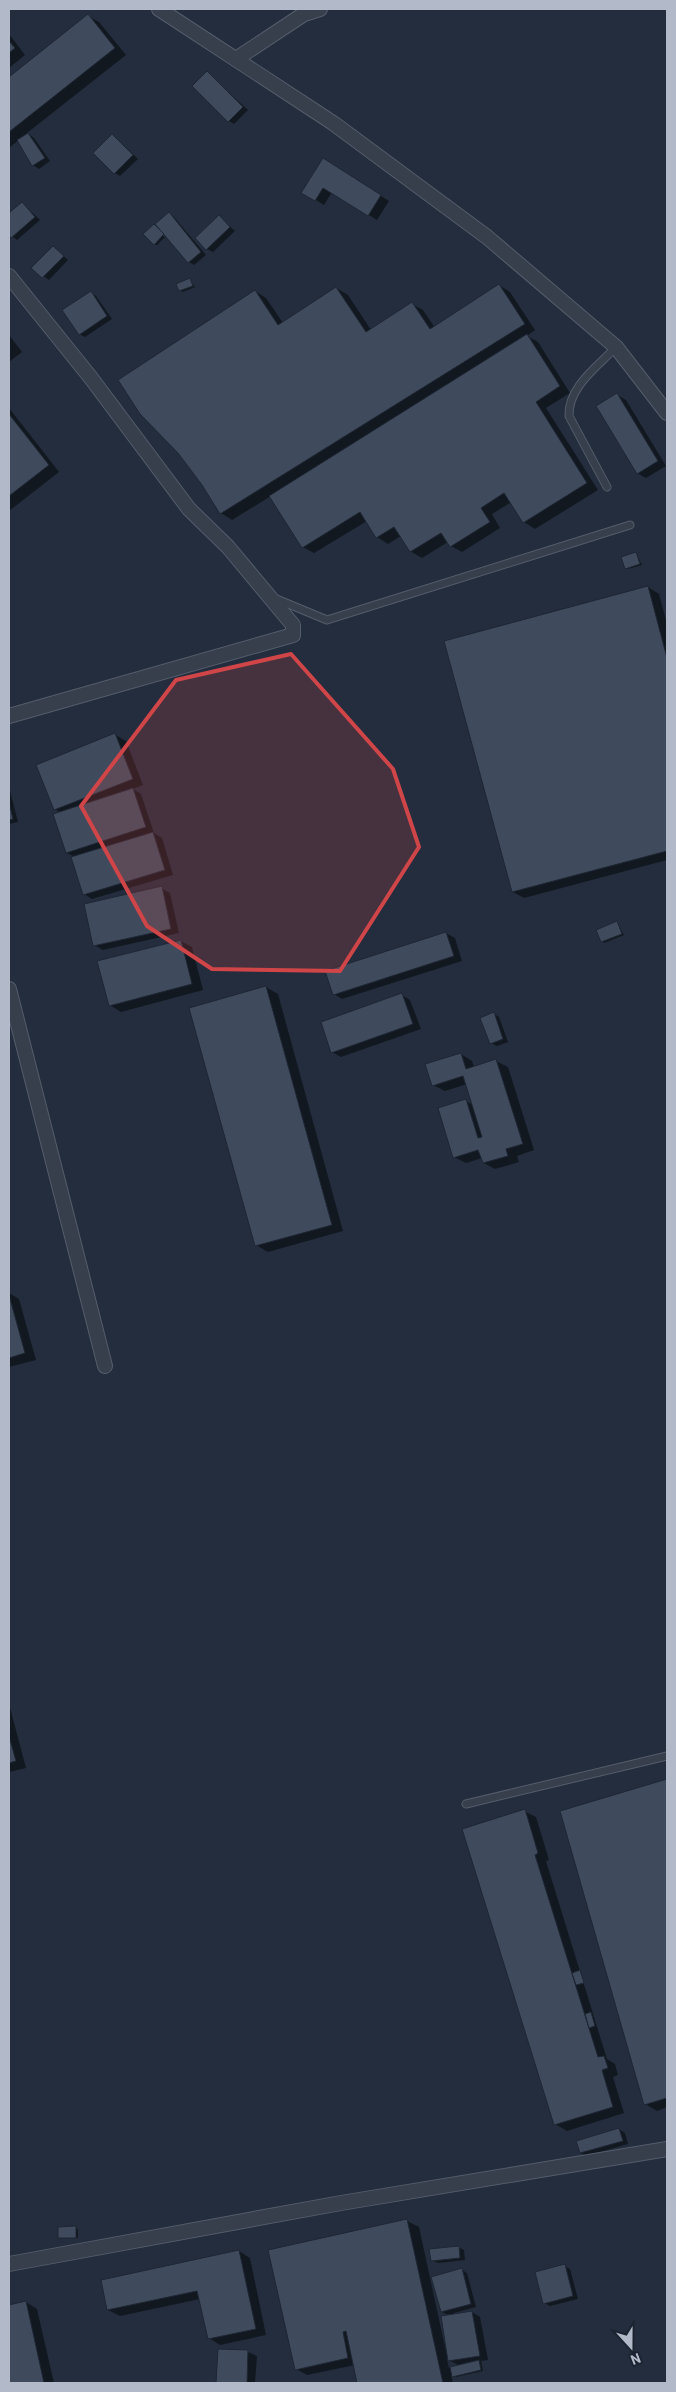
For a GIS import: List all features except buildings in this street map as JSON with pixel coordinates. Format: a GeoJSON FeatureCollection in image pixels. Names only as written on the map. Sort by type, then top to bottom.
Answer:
{"type":"FeatureCollection","features":[{"type":"Feature","properties":{"kind":"street"},"geometry":{"type":"LineString","coordinates":[[159,9],[333,123],[487,237],[616,347],[667,413]]}},
{"type":"Feature","properties":{"kind":"street"},"geometry":{"type":"LineString","coordinates":[[236,59],[304,14],[320,9]]}},
{"type":"Feature","properties":{"kind":"street"},"geometry":{"type":"LineString","coordinates":[[9,276],[91,378],[189,509],[228,548],[271,597],[294,624],[295,630],[293,635],[9,716]]}},
{"type":"Feature","properties":{"kind":"street"},"geometry":{"type":"LineString","coordinates":[[9,990],[105,1366]]}},
{"type":"Feature","properties":{"kind":"street"},"geometry":{"type":"LineString","coordinates":[[9,2264],[342,2203],[667,2149]]}},
{"type":"Feature","properties":{"kind":"lane"},"geometry":{"type":"LineString","coordinates":[[607,488],[569,416],[569,404],[574,391],[616,347]]}},
{"type":"Feature","properties":{"kind":"lane"},"geometry":{"type":"LineString","coordinates":[[271,597],[327,620],[630,525]]}},
{"type":"Feature","properties":{"kind":"lane"},"geometry":{"type":"LineString","coordinates":[[466,1804],[667,1756]]}},
{"type":"Feature","properties":{"kind":"highlighted area"},"geometry":{"type":"Polygon","coordinates":[[[291,654],[393,769],[419,847],[340,971],[212,969],[147,926],[81,806],[176,680],[291,654]]]}}]}
